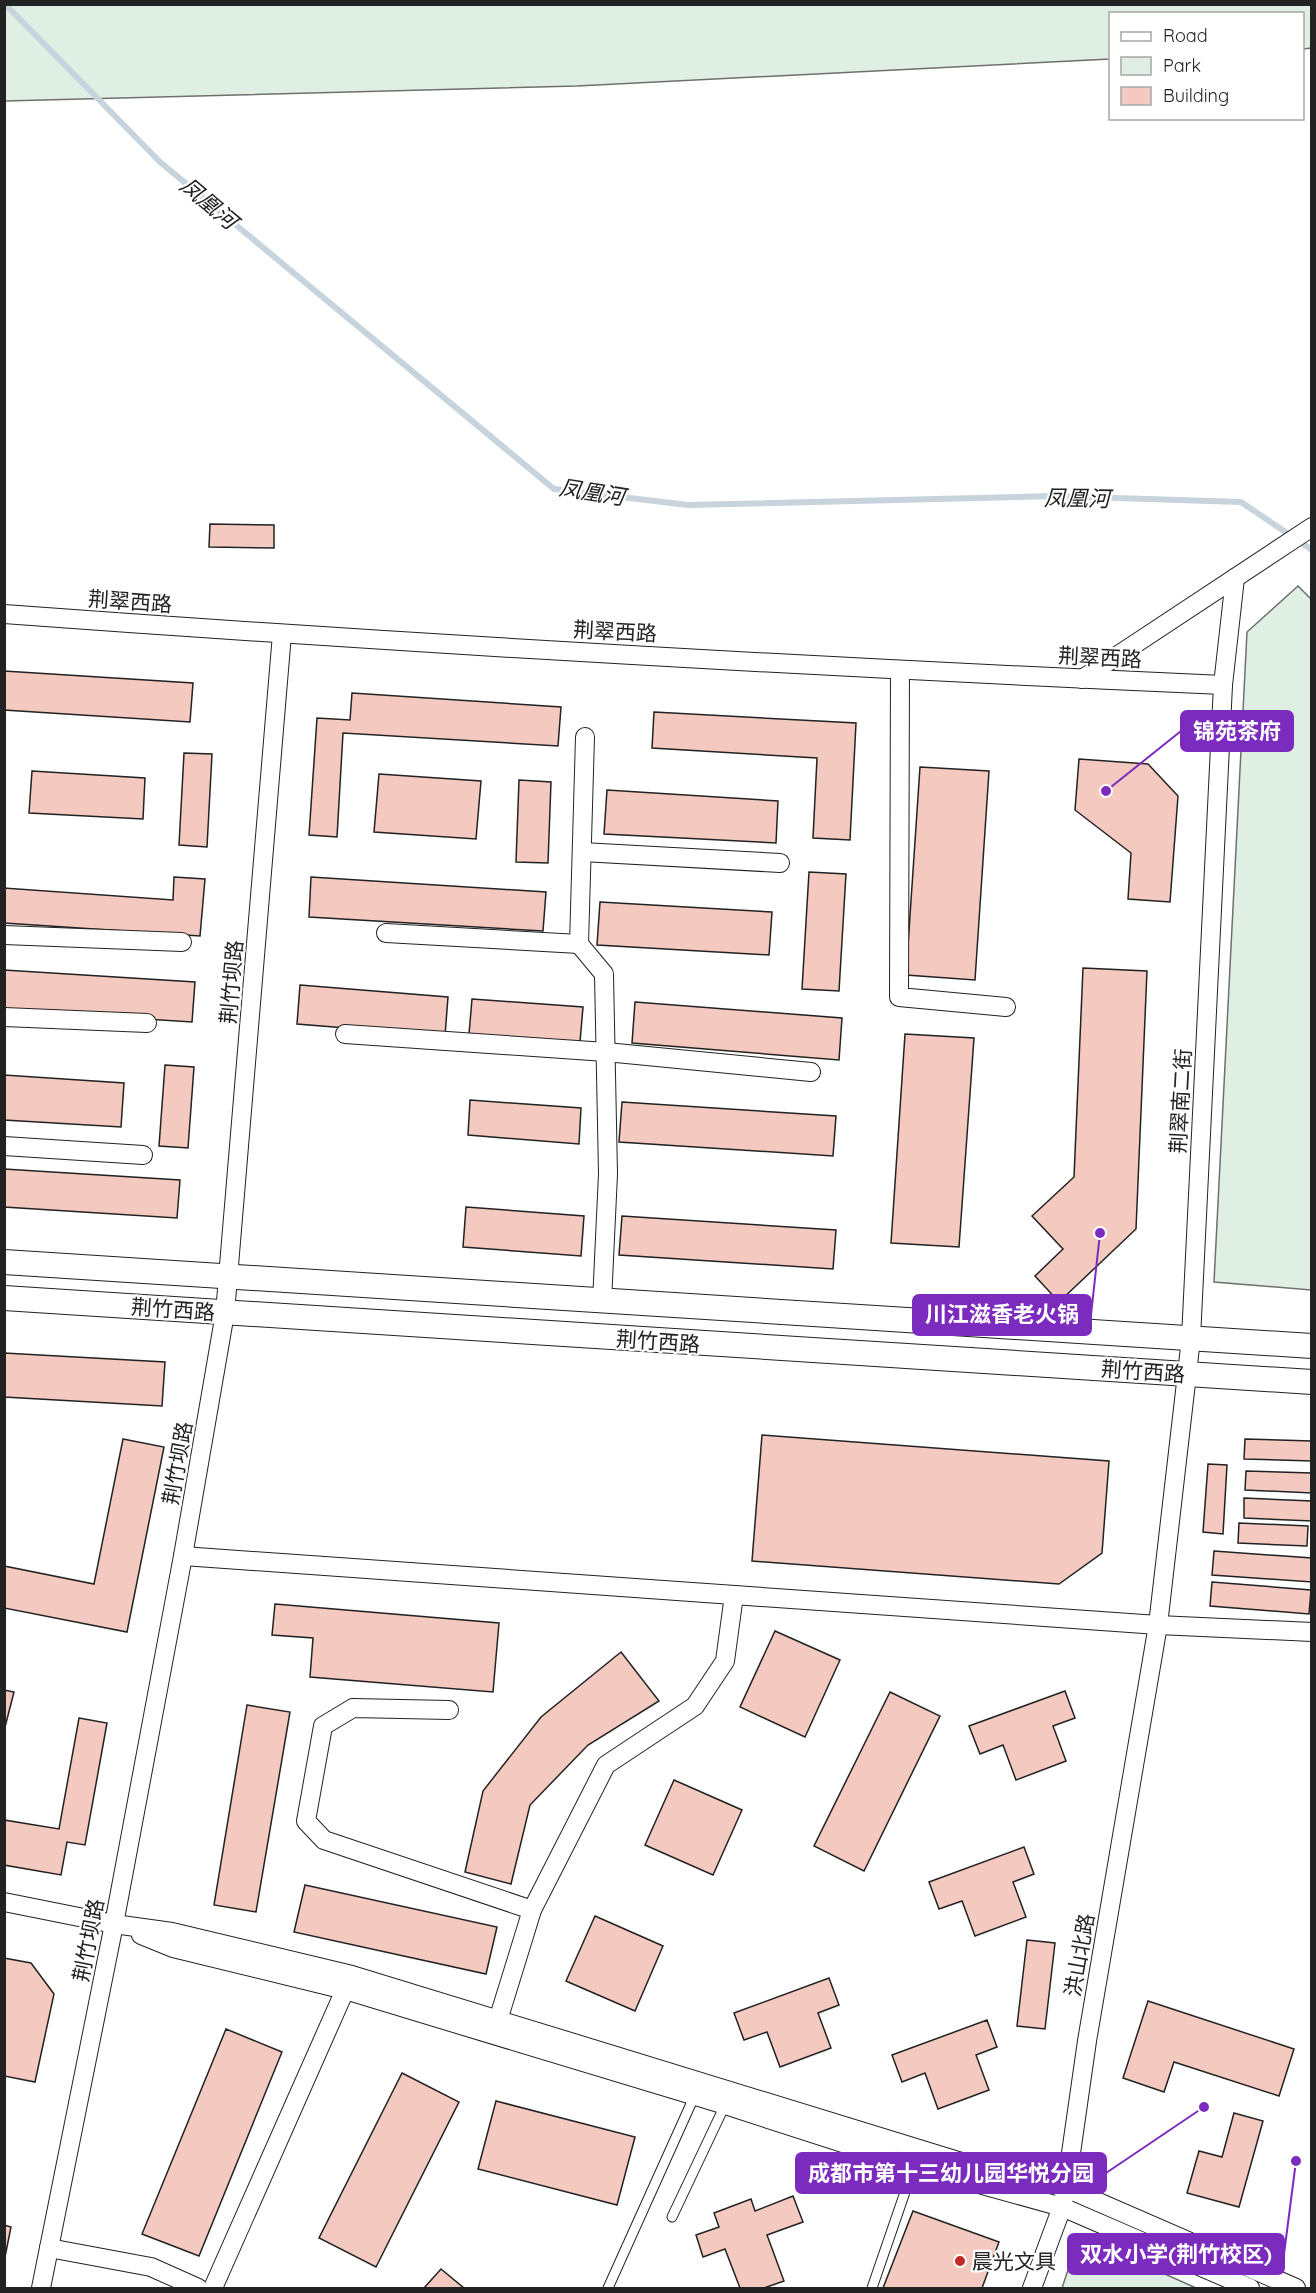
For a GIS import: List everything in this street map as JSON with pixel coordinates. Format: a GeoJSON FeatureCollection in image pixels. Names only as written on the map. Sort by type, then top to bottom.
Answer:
{"type":"FeatureCollection","features":[{"type":"Feature","properties":{"kind":"main road","name":"荆竹西路"},"geometry":{"type":"LineString","coordinates":[[4,1262],[1311,1346]]}},
{"type":"Feature","properties":{"kind":"main road","name":"荆竹西路"},"geometry":{"type":"LineString","coordinates":[[4,1298],[1311,1382]]}},
{"type":"Feature","properties":{"kind":"street"},"geometry":{"type":"LineString","coordinates":[[1082,679],[1311,527]]}},
{"type":"Feature","properties":{"kind":"street","name":"荆翠南二街"},"geometry":{"type":"LineString","coordinates":[[1158,1625],[1191,1338],[1223,685],[1234,578]]}},
{"type":"Feature","properties":{"kind":"street","name":"荆翠西路"},"geometry":{"type":"LineString","coordinates":[[4,614],[282,634],[900,670],[1223,685]]}},
{"type":"Feature","properties":{"kind":"street","name":"荆竹坝路"},"geometry":{"type":"LineString","coordinates":[[41,2289],[114,1924],[183,1557],[225,1312],[282,634]]}},
{"type":"Feature","properties":{"kind":"street"},"geometry":{"type":"LineString","coordinates":[[900,670],[899,997],[1006,1007]]}},
{"type":"Feature","properties":{"kind":"street"},"geometry":{"type":"LineString","coordinates":[[585,737],[579,944],[604,974],[608,1173],[602,1302]]}},
{"type":"Feature","properties":{"kind":"street"},"geometry":{"type":"LineString","coordinates":[[582,852],[780,863]]}},
{"type":"Feature","properties":{"kind":"street"},"geometry":{"type":"LineString","coordinates":[[386,933],[579,944]]}},
{"type":"Feature","properties":{"kind":"street"},"geometry":{"type":"LineString","coordinates":[[4,935],[182,942]]}},
{"type":"Feature","properties":{"kind":"street"},"geometry":{"type":"LineString","coordinates":[[4,1017],[147,1023]]}},
{"type":"Feature","properties":{"kind":"street"},"geometry":{"type":"LineString","coordinates":[[345,1034],[606,1052],[811,1072]]}},
{"type":"Feature","properties":{"kind":"street"},"geometry":{"type":"LineString","coordinates":[[4,1146],[143,1155]]}},
{"type":"Feature","properties":{"kind":"street"},"geometry":{"type":"LineString","coordinates":[[183,1557],[1158,1625],[1311,1632]]}},
{"type":"Feature","properties":{"kind":"street"},"geometry":{"type":"LineString","coordinates":[[496,2027],[532,1910],[606,1765],[695,1706],[725,1661],[734,1595]]}},
{"type":"Feature","properties":{"kind":"street","name":"洪山北路"},"geometry":{"type":"LineString","coordinates":[[1032,2289],[1062,2207],[1066,2188],[1087,2041],[1158,1625]]}},
{"type":"Feature","properties":{"kind":"street"},"geometry":{"type":"LineString","coordinates":[[448,1710],[353,1708],[323,1726],[306,1821],[324,1840],[532,1910]]}},
{"type":"Feature","properties":{"kind":"street"},"geometry":{"type":"LineString","coordinates":[[4,1902],[114,1924],[172,1932],[352,1975],[694,2097],[914,2166],[1062,2207],[1250,2289]]}},
{"type":"Feature","properties":{"kind":"street"},"geometry":{"type":"LineString","coordinates":[[114,1924],[173,1948],[496,2027],[978,2167],[1066,2188],[1296,2289]]}},
{"type":"Feature","properties":{"kind":"street"},"geometry":{"type":"LineString","coordinates":[[213,2289],[345,1990]]}},
{"type":"Feature","properties":{"kind":"street"},"geometry":{"type":"LineString","coordinates":[[49,2248],[151,2267],[198,2289]]}},
{"type":"Feature","properties":{"kind":"lane"},"geometry":{"type":"LineString","coordinates":[[608,2289],[694,2097]]}},
{"type":"Feature","properties":{"kind":"lane"},"geometry":{"type":"LineString","coordinates":[[672,2217],[725,2106]]}},
{"type":"Feature","properties":{"kind":"lane"},"geometry":{"type":"LineString","coordinates":[[872,2289],[914,2166]]}},
{"type":"Feature","properties":{"kind":"green space"},"geometry":{"type":"Polygon","coordinates":[[[1311,4],[1311,48],[1304,49],[1304,12],[1109,12],[1109,59],[577,86],[5,101],[5,5],[1311,4]]]}},
{"type":"Feature","properties":{"kind":"green space"},"geometry":{"type":"Polygon","coordinates":[[[1298,586],[1312,600],[1311,1290],[1214,1282],[1247,632],[1298,586]]]}},
{"type":"Feature","properties":{"kind":"green space"},"geometry":{"type":"Polygon","coordinates":[[[1118,2253],[1196,2288],[1062,2288],[1068,2270],[1118,2253]]]}},
{"type":"Feature","properties":{"kind":"building"},"geometry":{"type":"Polygon","coordinates":[[[210,524],[274,525],[274,548],[209,547],[210,524]]]}},
{"type":"Feature","properties":{"kind":"building"},"geometry":{"type":"Polygon","coordinates":[[[4,671],[193,683],[190,722],[4,710],[4,671]]]}},
{"type":"Feature","properties":{"kind":"building"},"geometry":{"type":"Polygon","coordinates":[[[352,693],[561,707],[558,746],[343,733],[337,837],[309,835],[317,718],[350,720],[352,693]]]}},
{"type":"Feature","properties":{"kind":"building"},"geometry":{"type":"Polygon","coordinates":[[[654,712],[856,723],[850,840],[813,838],[817,758],[652,748],[654,712]]]}},
{"type":"Feature","properties":{"kind":"building"},"geometry":{"type":"Polygon","coordinates":[[[184,753],[212,754],[207,847],[179,845],[184,753]]]}},
{"type":"Feature","properties":{"kind":"building"},"geometry":{"type":"Polygon","coordinates":[[[1079,759],[1148,764],[1178,796],[1170,902],[1128,899],[1131,853],[1075,810],[1079,759]]]}},
{"type":"Feature","properties":{"kind":"building"},"geometry":{"type":"Polygon","coordinates":[[[920,767],[989,771],[975,980],[906,975],[920,767]]]}},
{"type":"Feature","properties":{"kind":"building"},"geometry":{"type":"Polygon","coordinates":[[[32,771],[145,778],[143,819],[29,813],[32,771]]]}},
{"type":"Feature","properties":{"kind":"building"},"geometry":{"type":"Polygon","coordinates":[[[379,774],[481,781],[476,839],[374,832],[379,774]]]}},
{"type":"Feature","properties":{"kind":"building"},"geometry":{"type":"Polygon","coordinates":[[[519,780],[551,782],[548,863],[516,862],[519,780]]]}},
{"type":"Feature","properties":{"kind":"building"},"geometry":{"type":"Polygon","coordinates":[[[607,790],[778,801],[776,843],[604,834],[607,790]]]}},
{"type":"Feature","properties":{"kind":"building"},"geometry":{"type":"Polygon","coordinates":[[[809,872],[846,874],[839,991],[802,989],[809,872]]]}},
{"type":"Feature","properties":{"kind":"building"},"geometry":{"type":"Polygon","coordinates":[[[174,877],[205,879],[200,936],[4,923],[4,888],[173,900],[174,877]]]}},
{"type":"Feature","properties":{"kind":"building"},"geometry":{"type":"Polygon","coordinates":[[[311,877],[546,892],[543,931],[309,917],[311,877]]]}},
{"type":"Feature","properties":{"kind":"building"},"geometry":{"type":"Polygon","coordinates":[[[600,902],[772,912],[769,955],[597,945],[600,902]]]}},
{"type":"Feature","properties":{"kind":"building"},"geometry":{"type":"Polygon","coordinates":[[[1083,968],[1147,971],[1136,1229],[1059,1302],[1035,1276],[1063,1249],[1032,1216],[1074,1177],[1083,968]]]}},
{"type":"Feature","properties":{"kind":"building"},"geometry":{"type":"Polygon","coordinates":[[[4,970],[195,982],[192,1022],[4,1010],[4,970]]]}},
{"type":"Feature","properties":{"kind":"building"},"geometry":{"type":"Polygon","coordinates":[[[300,985],[448,997],[445,1036],[297,1024],[300,985]]]}},
{"type":"Feature","properties":{"kind":"building"},"geometry":{"type":"Polygon","coordinates":[[[472,999],[583,1007],[580,1042],[469,1034],[472,999]]]}},
{"type":"Feature","properties":{"kind":"building"},"geometry":{"type":"Polygon","coordinates":[[[635,1002],[842,1018],[839,1060],[632,1043],[635,1002]]]}},
{"type":"Feature","properties":{"kind":"building"},"geometry":{"type":"Polygon","coordinates":[[[905,1034],[974,1038],[959,1247],[891,1243],[905,1034]]]}},
{"type":"Feature","properties":{"kind":"building"},"geometry":{"type":"Polygon","coordinates":[[[165,1065],[194,1067],[188,1148],[159,1146],[165,1065]]]}},
{"type":"Feature","properties":{"kind":"building"},"geometry":{"type":"Polygon","coordinates":[[[4,1075],[124,1083],[121,1127],[4,1120],[4,1075]]]}},
{"type":"Feature","properties":{"kind":"building"},"geometry":{"type":"Polygon","coordinates":[[[470,1100],[581,1108],[579,1144],[468,1135],[470,1100]]]}},
{"type":"Feature","properties":{"kind":"building"},"geometry":{"type":"Polygon","coordinates":[[[622,1102],[836,1116],[833,1156],[619,1142],[622,1102]]]}},
{"type":"Feature","properties":{"kind":"building"},"geometry":{"type":"Polygon","coordinates":[[[4,1169],[180,1180],[177,1218],[4,1207],[4,1169]]]}},
{"type":"Feature","properties":{"kind":"building"},"geometry":{"type":"Polygon","coordinates":[[[466,1207],[584,1216],[581,1256],[463,1247],[466,1207]]]}},
{"type":"Feature","properties":{"kind":"building"},"geometry":{"type":"Polygon","coordinates":[[[622,1216],[836,1230],[833,1269],[619,1255],[622,1216]]]}},
{"type":"Feature","properties":{"kind":"building"},"geometry":{"type":"Polygon","coordinates":[[[4,1353],[165,1362],[162,1406],[4,1397],[4,1353]]]}},
{"type":"Feature","properties":{"kind":"building"},"geometry":{"type":"Polygon","coordinates":[[[762,1435],[1109,1461],[1102,1553],[1059,1584],[752,1561],[762,1435]]]}},
{"type":"Feature","properties":{"kind":"building"},"geometry":{"type":"Polygon","coordinates":[[[123,1439],[164,1447],[127,1632],[4,1608],[4,1566],[94,1584],[123,1439]]]}},
{"type":"Feature","properties":{"kind":"building"},"geometry":{"type":"Polygon","coordinates":[[[1245,1439],[1312,1441],[1312,1461],[1244,1459],[1245,1439]]]}},
{"type":"Feature","properties":{"kind":"building"},"geometry":{"type":"Polygon","coordinates":[[[1208,1464],[1227,1465],[1223,1534],[1203,1532],[1208,1464]]]}},
{"type":"Feature","properties":{"kind":"building"},"geometry":{"type":"Polygon","coordinates":[[[1246,1471],[1312,1473],[1312,1493],[1245,1490],[1246,1471]]]}},
{"type":"Feature","properties":{"kind":"building"},"geometry":{"type":"Polygon","coordinates":[[[1244,1498],[1312,1501],[1312,1521],[1244,1518],[1244,1498]]]}},
{"type":"Feature","properties":{"kind":"building"},"geometry":{"type":"Polygon","coordinates":[[[1239,1523],[1308,1526],[1307,1546],[1238,1543],[1239,1523]]]}},
{"type":"Feature","properties":{"kind":"building"},"geometry":{"type":"Polygon","coordinates":[[[1214,1551],[1312,1558],[1312,1582],[1212,1575],[1214,1551]]]}},
{"type":"Feature","properties":{"kind":"building"},"geometry":{"type":"Polygon","coordinates":[[[1212,1582],[1311,1590],[1309,1614],[1210,1606],[1212,1582]]]}},
{"type":"Feature","properties":{"kind":"building"},"geometry":{"type":"Polygon","coordinates":[[[275,1604],[499,1623],[493,1692],[310,1677],[313,1638],[272,1635],[275,1604]]]}},
{"type":"Feature","properties":{"kind":"building"},"geometry":{"type":"Polygon","coordinates":[[[775,1631],[840,1660],[805,1737],[740,1707],[775,1631]]]}},
{"type":"Feature","properties":{"kind":"building"},"geometry":{"type":"Polygon","coordinates":[[[621,1652],[659,1701],[588,1745],[530,1805],[511,1884],[465,1872],[483,1791],[541,1717],[621,1652]]]}},
{"type":"Feature","properties":{"kind":"building"},"geometry":{"type":"Polygon","coordinates":[[[4,1690],[14,1692],[4,1731],[4,1690]]]}},
{"type":"Feature","properties":{"kind":"building"},"geometry":{"type":"Polygon","coordinates":[[[1065,1691],[1075,1718],[1053,1726],[1066,1761],[1016,1780],[1003,1745],[980,1754],[969,1726],[1065,1691]]]}},
{"type":"Feature","properties":{"kind":"building"},"geometry":{"type":"Polygon","coordinates":[[[890,1692],[940,1716],[864,1871],[814,1846],[890,1692]]]}},
{"type":"Feature","properties":{"kind":"building"},"geometry":{"type":"Polygon","coordinates":[[[247,1705],[290,1712],[256,1912],[214,1905],[247,1705]]]}},
{"type":"Feature","properties":{"kind":"building"},"geometry":{"type":"Polygon","coordinates":[[[79,1718],[107,1723],[85,1845],[67,1842],[61,1875],[4,1865],[4,1820],[59,1829],[79,1718]]]}},
{"type":"Feature","properties":{"kind":"building"},"geometry":{"type":"Polygon","coordinates":[[[674,1780],[742,1810],[713,1875],[645,1845],[674,1780]]]}},
{"type":"Feature","properties":{"kind":"building"},"geometry":{"type":"Polygon","coordinates":[[[1024,1847],[1034,1874],[1013,1882],[1026,1917],[975,1936],[962,1901],[939,1909],[929,1882],[1024,1847]]]}},
{"type":"Feature","properties":{"kind":"building"},"geometry":{"type":"Polygon","coordinates":[[[305,1885],[497,1927],[486,1974],[294,1932],[305,1885]]]}},
{"type":"Feature","properties":{"kind":"building"},"geometry":{"type":"Polygon","coordinates":[[[595,1916],[663,1946],[635,2011],[566,1981],[595,1916]]]}},
{"type":"Feature","properties":{"kind":"building"},"geometry":{"type":"Polygon","coordinates":[[[1027,1940],[1055,1943],[1045,2029],[1017,2026],[1027,1940]]]}},
{"type":"Feature","properties":{"kind":"building"},"geometry":{"type":"Polygon","coordinates":[[[4,1958],[31,1963],[54,1994],[35,2082],[4,2076],[4,1958]]]}},
{"type":"Feature","properties":{"kind":"building"},"geometry":{"type":"Polygon","coordinates":[[[829,1978],[839,2005],[818,2013],[831,2048],[780,2067],[767,2032],[744,2040],[734,2013],[829,1978]]]}},
{"type":"Feature","properties":{"kind":"building"},"geometry":{"type":"Polygon","coordinates":[[[1148,2001],[1294,2049],[1279,2096],[1174,2062],[1164,2092],[1123,2078],[1148,2001]]]}},
{"type":"Feature","properties":{"kind":"building"},"geometry":{"type":"Polygon","coordinates":[[[987,2020],[997,2047],[976,2055],[989,2090],[938,2109],[925,2073],[902,2082],[892,2055],[987,2020]]]}},
{"type":"Feature","properties":{"kind":"building"},"geometry":{"type":"Polygon","coordinates":[[[226,2029],[282,2052],[199,2256],[142,2234],[226,2029]]]}},
{"type":"Feature","properties":{"kind":"building"},"geometry":{"type":"Polygon","coordinates":[[[402,2073],[459,2102],[376,2267],[319,2238],[402,2073]]]}},
{"type":"Feature","properties":{"kind":"building"},"geometry":{"type":"Polygon","coordinates":[[[496,2101],[635,2137],[617,2205],[478,2169],[496,2101]]]}},
{"type":"Feature","properties":{"kind":"building"},"geometry":{"type":"Polygon","coordinates":[[[1234,2113],[1263,2121],[1239,2207],[1187,2193],[1199,2151],[1222,2157],[1234,2113]]]}},
{"type":"Feature","properties":{"kind":"building"},"geometry":{"type":"Polygon","coordinates":[[[793,2196],[803,2222],[767,2235],[784,2281],[764,2288],[740,2288],[725,2249],[703,2257],[696,2235],[719,2227],[714,2213],[751,2199],[755,2211],[793,2196]]]}},
{"type":"Feature","properties":{"kind":"building"},"geometry":{"type":"Polygon","coordinates":[[[913,2211],[999,2242],[982,2288],[883,2288],[913,2211]]]}},
{"type":"Feature","properties":{"kind":"building"},"geometry":{"type":"Polygon","coordinates":[[[4,2225],[11,2227],[4,2262],[4,2225]]]}},
{"type":"Feature","properties":{"kind":"building"},"geometry":{"type":"Polygon","coordinates":[[[441,2269],[464,2288],[424,2288],[441,2269]]]}},
{"type":"Feature","properties":{"kind":"waterway","name":"凤凰河"},"geometry":{"type":"LineString","coordinates":[[5,4],[160,162],[554,489],[688,505],[1054,496],[1241,502],[1312,550]]}},
{"type":"Feature","properties":{"kind":"place","name":"锦苑茶府"},"geometry":{"type":"Point","coordinates":[1106,791]}},
{"type":"Feature","properties":{"kind":"place","name":"川江滋香老火锅"},"geometry":{"type":"Point","coordinates":[1100,1233]}},
{"type":"Feature","properties":{"kind":"place","name":"成都市第十三幼儿园华悦分园"},"geometry":{"type":"Point","coordinates":[1204,2107]}},
{"type":"Feature","properties":{"kind":"place","name":"双水小学(荆竹校区)"},"geometry":{"type":"Point","coordinates":[1296,2161]}},
{"type":"Feature","properties":{"kind":"place","name":"晨光文具"},"geometry":{"type":"Point","coordinates":[960,2261]}}]}
